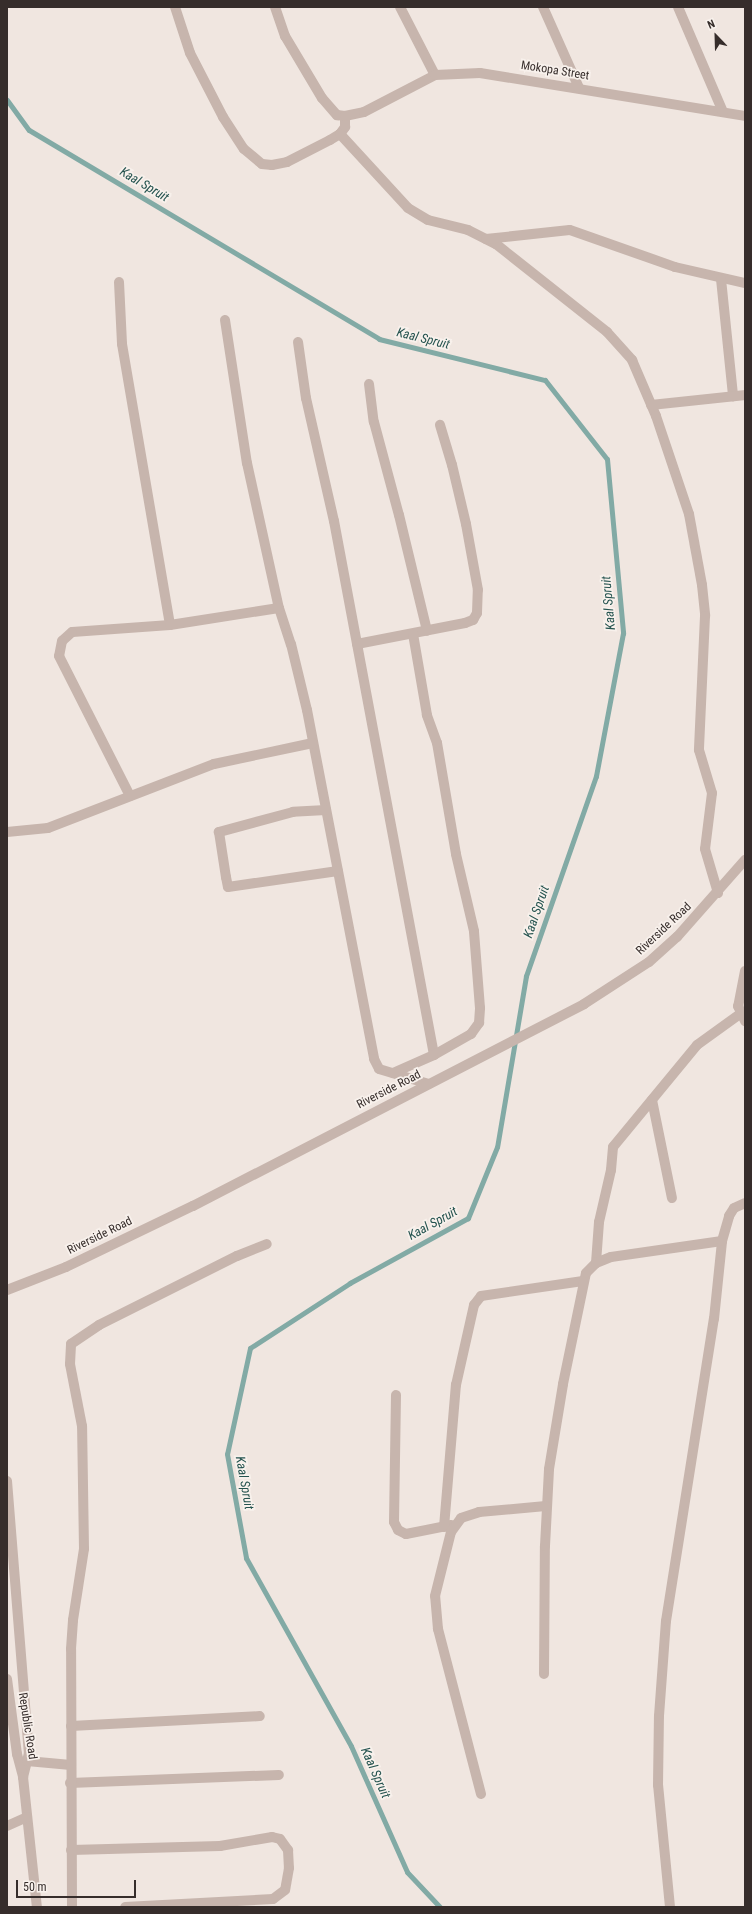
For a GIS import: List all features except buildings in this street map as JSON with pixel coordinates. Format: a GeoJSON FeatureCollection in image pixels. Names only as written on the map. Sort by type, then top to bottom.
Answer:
{"type":"FeatureCollection","features":[{"type":"Feature","properties":{"kind":"street"},"geometry":{"type":"LineString","coordinates":[[176,7],[180,28],[203,81],[244,149],[254,158],[272,165],[286,162],[340,134],[345,127],[345,116]]}},
{"type":"Feature","properties":{"kind":"street"},"geometry":{"type":"LineString","coordinates":[[276,7],[285,36],[322,98],[337,115],[345,116],[364,112],[435,75],[400,7]]}},
{"type":"Feature","properties":{"kind":"street"},"geometry":{"type":"LineString","coordinates":[[543,7],[579,88]]}},
{"type":"Feature","properties":{"kind":"street"},"geometry":{"type":"LineString","coordinates":[[678,7],[723,112]]}},
{"type":"Feature","properties":{"kind":"street","name":"Mokopa Street"},"geometry":{"type":"LineString","coordinates":[[435,75],[480,73],[745,116]]}},
{"type":"Feature","properties":{"kind":"street"},"geometry":{"type":"LineString","coordinates":[[340,134],[408,208],[428,220],[468,230],[486,239],[607,332],[632,360],[651,406],[690,514],[702,585],[705,616],[699,750],[700,760],[711,788],[705,849],[718,893]]}},
{"type":"Feature","properties":{"kind":"street"},"geometry":{"type":"LineString","coordinates":[[486,239],[570,230],[675,267],[721,279],[745,283]]}},
{"type":"Feature","properties":{"kind":"street"},"geometry":{"type":"LineString","coordinates":[[721,279],[733,396]]}},
{"type":"Feature","properties":{"kind":"street"},"geometry":{"type":"LineString","coordinates":[[118,282],[122,344],[170,625]]}},
{"type":"Feature","properties":{"kind":"street"},"geometry":{"type":"LineString","coordinates":[[225,320],[247,463],[279,608],[291,644],[313,743],[374,1059],[380,1069],[429,1084]]}},
{"type":"Feature","properties":{"kind":"street"},"geometry":{"type":"LineString","coordinates":[[298,342],[306,398],[321,456],[434,1055]]}},
{"type":"Feature","properties":{"kind":"street"},"geometry":{"type":"LineString","coordinates":[[369,384],[374,422],[400,515],[427,631]]}},
{"type":"Feature","properties":{"kind":"street"},"geometry":{"type":"LineString","coordinates":[[651,406],[745,395]]}},
{"type":"Feature","properties":{"kind":"street"},"geometry":{"type":"LineString","coordinates":[[357,644],[413,634],[473,620],[478,604],[464,517],[452,465],[440,425]]}},
{"type":"Feature","properties":{"kind":"street"},"geometry":{"type":"LineString","coordinates":[[130,796],[59,656],[62,641],[72,632],[170,625],[279,608]]}},
{"type":"Feature","properties":{"kind":"street"},"geometry":{"type":"LineString","coordinates":[[393,1073],[434,1055],[471,1034],[479,1023],[480,990],[474,931],[456,854],[437,743],[427,715],[413,634]]}},
{"type":"Feature","properties":{"kind":"street"},"geometry":{"type":"LineString","coordinates":[[7,832],[48,828],[214,764],[313,743]]}},
{"type":"Feature","properties":{"kind":"street"},"geometry":{"type":"LineString","coordinates":[[326,810],[293,812],[219,832],[226,877],[228,887],[338,871]]}},
{"type":"Feature","properties":{"kind":"street","name":"Riverside Road"},"geometry":{"type":"LineString","coordinates":[[7,1290],[66,1267],[193,1206],[590,1001],[648,962],[676,937],[718,893],[745,860]]}},
{"type":"Feature","properties":{"kind":"street"},"geometry":{"type":"LineString","coordinates":[[596,1263],[599,1222],[611,1170],[613,1147],[697,1045],[743,1018],[738,1006],[745,971]]}},
{"type":"Feature","properties":{"kind":"street"},"geometry":{"type":"LineString","coordinates":[[652,1100],[672,1198]]}},
{"type":"Feature","properties":{"kind":"street"},"geometry":{"type":"LineString","coordinates":[[670,1907],[658,1784],[659,1716],[666,1621],[714,1319],[722,1241],[729,1216],[734,1208],[745,1202]]}},
{"type":"Feature","properties":{"kind":"street"},"geometry":{"type":"LineString","coordinates":[[544,1674],[546,1506],[554,1431],[583,1281],[586,1273],[596,1263],[620,1255],[722,1241]]}},
{"type":"Feature","properties":{"kind":"street"},"geometry":{"type":"LineString","coordinates":[[72,1907],[70,1783],[73,1620],[84,1549],[82,1426],[70,1364],[71,1344],[99,1325],[237,1256],[267,1244]]}},
{"type":"Feature","properties":{"kind":"street"},"geometry":{"type":"LineString","coordinates":[[444,1527],[456,1386],[474,1304],[480,1296],[583,1281]]}},
{"type":"Feature","properties":{"kind":"street"},"geometry":{"type":"LineString","coordinates":[[396,1395],[394,1522],[398,1530],[406,1534],[455,1524]]}},
{"type":"Feature","properties":{"kind":"street","name":"Republic Road"},"geometry":{"type":"LineString","coordinates":[[7,1481],[30,1753],[23,1778]]}},
{"type":"Feature","properties":{"kind":"street"},"geometry":{"type":"LineString","coordinates":[[481,1794],[435,1611],[435,1596],[447,1543],[455,1524],[461,1518],[480,1512],[546,1506]]}},
{"type":"Feature","properties":{"kind":"street","name":"Republic Road"},"geometry":{"type":"LineString","coordinates":[[7,1679],[17,1754],[23,1778],[37,1907]]}},
{"type":"Feature","properties":{"kind":"street"},"geometry":{"type":"LineString","coordinates":[[71,1726],[260,1716]]}},
{"type":"Feature","properties":{"kind":"street"},"geometry":{"type":"LineString","coordinates":[[27,1761],[71,1765]]}},
{"type":"Feature","properties":{"kind":"street"},"geometry":{"type":"LineString","coordinates":[[70,1783],[279,1775]]}},
{"type":"Feature","properties":{"kind":"street"},"geometry":{"type":"LineString","coordinates":[[7,1826],[27,1817]]}},
{"type":"Feature","properties":{"kind":"street"},"geometry":{"type":"LineString","coordinates":[[71,1850],[220,1846],[272,1837],[280,1839],[288,1850],[287,1885],[282,1894],[273,1899],[125,1907]]}},
{"type":"Feature","properties":{"kind":"waterway","name":"Kaal Spruit"},"geometry":{"type":"LineString","coordinates":[[7,100],[29,130],[379,339],[545,380],[607,459],[623,633],[596,776],[526,976],[497,1147],[468,1218],[350,1283],[250,1348],[227,1454],[246,1558],[351,1746],[407,1872],[440,1907]]}}]}
